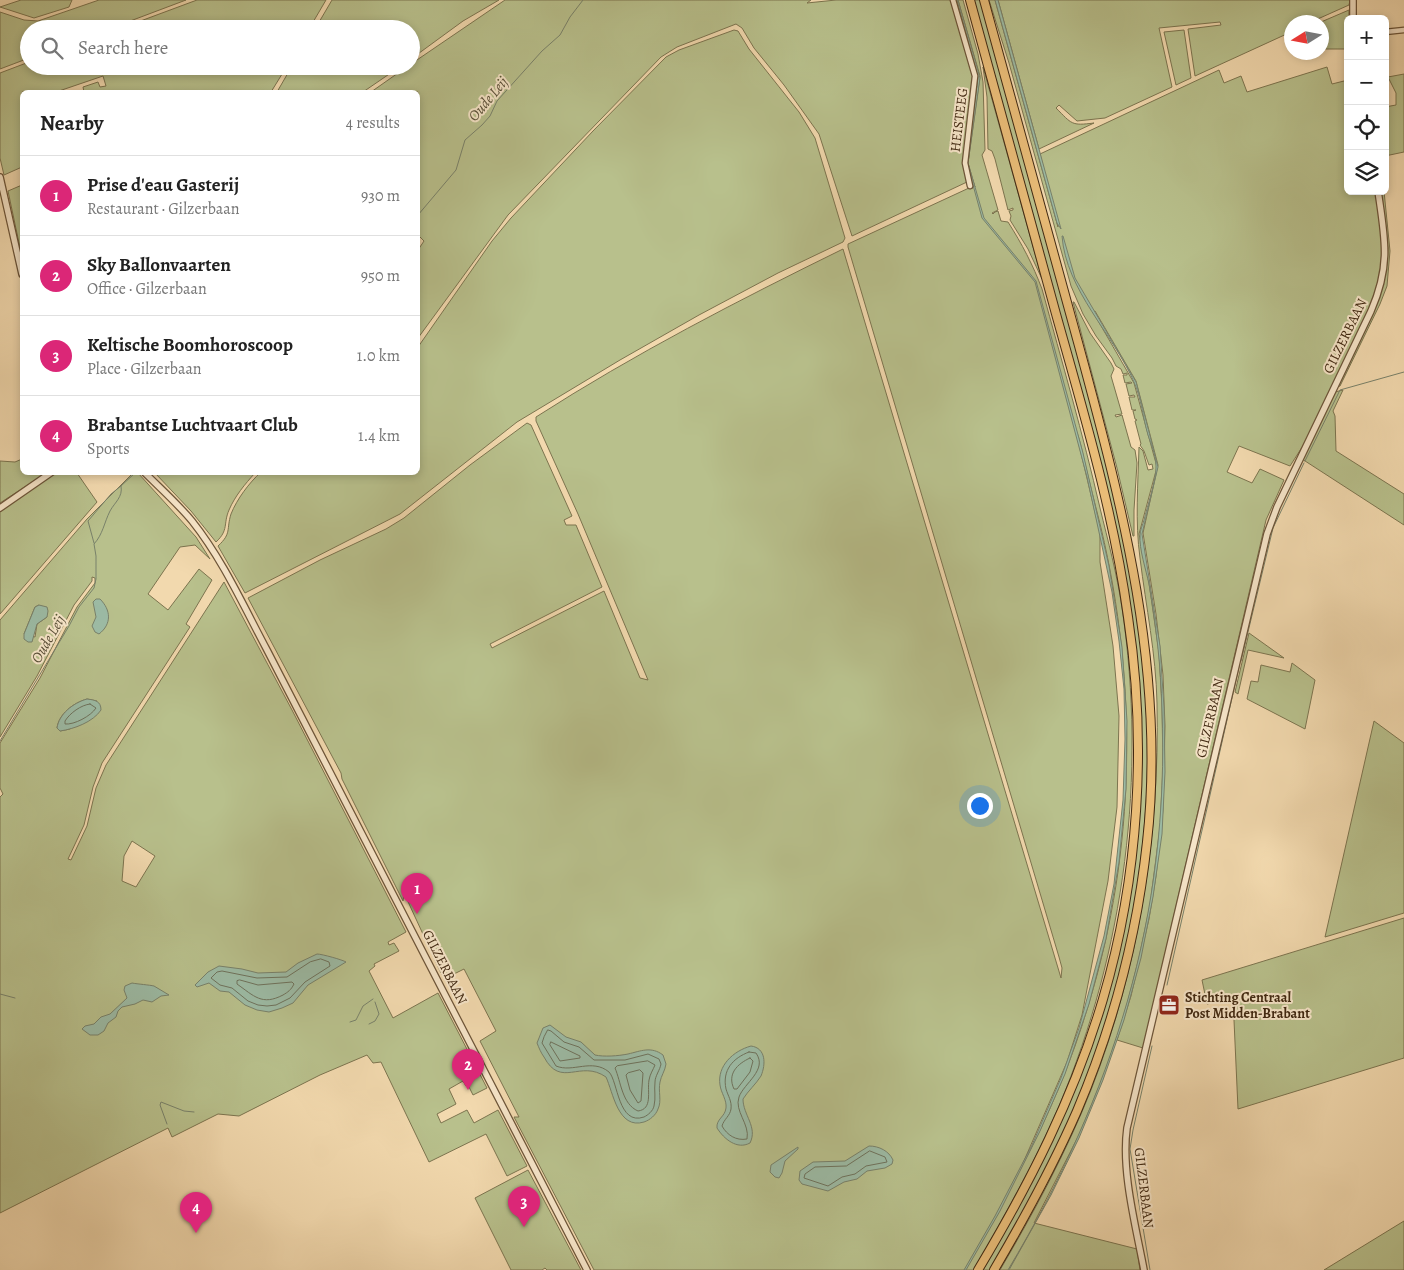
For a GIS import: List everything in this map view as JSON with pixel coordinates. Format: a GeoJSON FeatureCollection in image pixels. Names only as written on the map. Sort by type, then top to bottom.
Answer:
{"type":"FeatureCollection","features":[{"type":"Feature","properties":{"kind":"highway"},"geometry":{"type":"LineString","coordinates":[[970,0],[1071,368],[1111,522],[1131,637],[1138,748],[1136,798],[1128,878],[1117,943],[1103,999],[1081,1065],[1056,1125],[1007,1221],[978,1270]]}},
{"type":"Feature","properties":{"kind":"highway"},"geometry":{"type":"LineString","coordinates":[[984,0],[1086,370],[1123,516],[1143,627],[1149,682],[1151,739],[1150,807],[1142,880],[1130,945],[1116,1002],[1094,1070],[1077,1112],[1019,1227],[994,1270]]}},
{"type":"Feature","properties":{"kind":"street","name":"HEISTEEG"},"geometry":{"type":"LineString","coordinates":[[954,0],[975,76],[965,163],[970,186]]}},
{"type":"Feature","properties":{"kind":"street"},"geometry":{"type":"LineString","coordinates":[[1352,15],[1353,0]]}},
{"type":"Feature","properties":{"kind":"street"},"geometry":{"type":"LineString","coordinates":[[1389,32],[1404,30]]}},
{"type":"Feature","properties":{"kind":"street"},"geometry":{"type":"LineString","coordinates":[[0,177],[20,265]]}},
{"type":"Feature","properties":{"kind":"street","name":"GILZERBAAN"},"geometry":{"type":"LineString","coordinates":[[1144,1270],[1127,1171],[1125,1147],[1127,1128],[1268,529],[1372,310],[1381,287],[1386,249],[1379,195]]}},
{"type":"Feature","properties":{"kind":"street"},"geometry":{"type":"LineString","coordinates":[[0,508],[48,475]]}},
{"type":"Feature","properties":{"kind":"street","name":"GILZERBAAN"},"geometry":{"type":"LineString","coordinates":[[147,475],[191,520],[212,546],[226,578],[240,597],[587,1270]]}},
{"type":"Feature","properties":{"kind":"shaded area"},"geometry":{"type":"Polygon","coordinates":[[[21,0],[72,0],[69,7],[34,18],[0,7],[21,0]]]}},
{"type":"Feature","properties":{"kind":"shaded area"},"geometry":{"type":"Polygon","coordinates":[[[99,0],[186,0],[133,20],[41,20],[99,0]]]}},
{"type":"Feature","properties":{"kind":"shaded area"},"geometry":{"type":"Polygon","coordinates":[[[197,0],[326,0],[314,20],[143,20],[197,0]]]}},
{"type":"Feature","properties":{"kind":"shaded area"},"geometry":{"type":"Polygon","coordinates":[[[332,0],[499,0],[463,21],[420,52],[420,20],[320,20],[332,0]]]}},
{"type":"Feature","properties":{"kind":"shaded area"},"geometry":{"type":"Polygon","coordinates":[[[505,0],[811,0],[807,3],[836,0],[952,0],[974,77],[963,165],[967,182],[852,236],[819,134],[784,85],[754,48],[742,28],[736,24],[677,47],[661,57],[508,215],[420,335],[420,247],[424,241],[420,237],[420,90],[374,90],[395,75],[420,75],[420,58],[505,0]]]}},
{"type":"Feature","properties":{"kind":"shaded area"},"geometry":{"type":"Polygon","coordinates":[[[955,0],[957,0],[978,77],[967,163],[975,187],[968,163],[980,76],[958,0],[963,0],[978,54],[983,82],[985,150],[982,155],[998,210],[992,213],[998,211],[1001,221],[1008,222],[1027,255],[1042,289],[1079,425],[1118,583],[1129,671],[1132,735],[1125,862],[1115,924],[1100,986],[1082,1046],[1059,1106],[1040,1148],[974,1270],[594,1270],[514,1117],[519,1117],[480,1041],[496,1031],[464,969],[452,975],[443,976],[440,971],[404,893],[403,901],[342,779],[341,773],[248,598],[320,560],[386,529],[404,518],[470,465],[527,423],[531,425],[572,516],[564,520],[566,525],[576,525],[602,587],[490,644],[492,648],[604,591],[640,678],[648,680],[578,514],[536,421],[536,417],[611,371],[687,328],[843,249],[1061,978],[1062,968],[1059,957],[848,247],[848,244],[969,188],[966,165],[976,81],[955,0]],[[1075,428],[1100,533],[1100,562],[1113,646],[1119,716],[1117,807],[1108,881],[1082,1015],[1067,1062],[1020,1170],[1059,1088],[1089,1003],[1105,945],[1116,886],[1123,826],[1126,706],[1121,646],[1113,587],[1101,528],[1075,428]]]}},
{"type":"Feature","properties":{"kind":"shaded area"},"geometry":{"type":"Polygon","coordinates":[[[973,0],[981,0],[1112,482],[1131,568],[1138,611],[1147,725],[1147,781],[1136,893],[1111,1003],[1094,1057],[1065,1130],[1035,1191],[991,1270],[983,1270],[1026,1190],[1065,1111],[1096,1028],[1109,985],[1120,941],[1134,861],[1138,820],[1141,739],[1137,657],[1127,583],[1120,548],[1045,259],[973,0]]]}},
{"type":"Feature","properties":{"kind":"shaded area"},"geometry":{"type":"Polygon","coordinates":[[[989,0],[995,0],[1058,227],[1040,154],[1219,70],[1224,83],[1241,76],[1247,92],[1327,67],[1332,84],[1344,81],[1344,195],[1377,195],[1384,245],[1379,288],[1308,438],[1290,466],[1239,446],[1227,472],[1252,483],[1260,469],[1284,480],[1266,520],[1143,1048],[1117,1040],[1131,996],[1149,919],[1163,810],[1165,726],[1163,675],[1156,614],[1143,533],[1158,465],[1136,381],[1095,311],[1093,312],[1134,383],[1157,467],[1139,534],[1149,583],[1159,653],[1163,766],[1160,827],[1150,905],[1123,1020],[1103,1077],[1079,1135],[1034,1223],[1137,1249],[1140,1270],[1000,1270],[1037,1204],[1071,1137],[1108,1043],[1134,948],[1143,900],[1155,802],[1157,752],[1157,703],[1153,649],[1138,544],[1139,447],[1143,451],[1148,470],[1153,469],[1152,464],[1149,465],[1144,451],[1140,445],[1135,421],[1137,420],[1133,411],[1136,410],[1132,410],[1129,397],[1135,397],[1134,395],[1129,396],[1126,384],[1132,383],[1125,383],[1123,375],[1127,375],[1127,373],[1123,374],[1121,369],[1116,366],[1096,336],[1083,314],[1071,286],[1009,63],[989,0]]]}},
{"type":"Feature","properties":{"kind":"shaded area"},"geometry":{"type":"Polygon","coordinates":[[[998,0],[1350,0],[1349,5],[1327,15],[1284,15],[1284,35],[1195,76],[1188,29],[1221,25],[1220,22],[1159,28],[1172,87],[1105,118],[1077,121],[1059,105],[1056,108],[1072,123],[1094,123],[1039,149],[998,0]]]}},
{"type":"Feature","properties":{"kind":"shaded area"},"geometry":{"type":"Polygon","coordinates":[[[1349,10],[1349,15],[1344,15],[1344,49],[1329,49],[1329,19],[1349,10]]]}},
{"type":"Feature","properties":{"kind":"shaded area"},"geometry":{"type":"Polygon","coordinates":[[[0,12],[24,20],[20,20],[20,61],[0,69],[0,12]]]}},
{"type":"Feature","properties":{"kind":"shaded area"},"geometry":{"type":"Polygon","coordinates":[[[734,30],[738,31],[749,49],[799,112],[815,138],[845,238],[843,242],[778,273],[620,360],[517,422],[400,514],[245,593],[218,546],[227,534],[234,508],[252,481],[258,475],[420,475],[420,344],[492,241],[511,218],[666,57],[679,50],[734,30]]]}},
{"type":"Feature","properties":{"kind":"shaded area"},"geometry":{"type":"Polygon","coordinates":[[[1184,30],[1191,78],[1176,85],[1164,32],[1184,30]]]}},
{"type":"Feature","properties":{"kind":"shaded area"},"geometry":{"type":"Polygon","coordinates":[[[20,65],[20,75],[281,75],[272,90],[84,90],[83,87],[98,82],[100,87],[106,86],[103,76],[62,90],[20,90],[20,168],[4,175],[0,158],[0,73],[20,65]]]}},
{"type":"Feature","properties":{"kind":"shaded area"},"geometry":{"type":"Polygon","coordinates":[[[983,67],[1042,279],[1028,249],[1010,220],[1009,211],[1013,210],[1013,208],[1008,210],[995,159],[992,151],[988,149],[987,97],[983,67]]]}},
{"type":"Feature","properties":{"kind":"shaded area"},"geometry":{"type":"Polygon","coordinates":[[[1404,74],[1404,152],[1389,155],[1389,106],[1396,105],[1396,93],[1389,77],[1404,74]]]}},
{"type":"Feature","properties":{"kind":"shaded area"},"geometry":{"type":"Polygon","coordinates":[[[287,75],[388,75],[366,90],[278,90],[287,75]]]}},
{"type":"Feature","properties":{"kind":"shaded area"},"geometry":{"type":"Polygon","coordinates":[[[20,186],[20,248],[8,191],[20,186]]]}},
{"type":"Feature","properties":{"kind":"shaded area"},"geometry":{"type":"Polygon","coordinates":[[[1381,195],[1384,195],[1390,251],[1387,286],[1340,386],[1336,387],[1383,285],[1388,248],[1381,195]]]}},
{"type":"Feature","properties":{"kind":"shaded area"},"geometry":{"type":"Polygon","coordinates":[[[1073,302],[1090,333],[1114,369],[1111,376],[1122,414],[1115,415],[1116,417],[1122,415],[1131,447],[1135,450],[1137,463],[1134,536],[1133,536],[1073,302]]]}},
{"type":"Feature","properties":{"kind":"shaded area"},"geometry":{"type":"Polygon","coordinates":[[[1343,390],[1333,411],[1335,416],[1336,451],[1404,494],[1404,525],[1302,459],[1335,392],[1343,390]]]}},
{"type":"Feature","properties":{"kind":"shaded area"},"geometry":{"type":"Polygon","coordinates":[[[20,460],[20,475],[43,475],[0,503],[0,461],[15,462],[20,460]]]}},
{"type":"Feature","properties":{"kind":"shaded area"},"geometry":{"type":"Polygon","coordinates":[[[52,475],[78,475],[97,502],[0,614],[0,510],[52,475]]]}},
{"type":"Feature","properties":{"kind":"shaded area"},"geometry":{"type":"Polygon","coordinates":[[[131,475],[140,475],[196,537],[210,559],[195,545],[180,547],[148,594],[168,610],[199,569],[212,580],[186,624],[190,627],[102,763],[93,787],[84,825],[68,859],[71,860],[87,826],[96,788],[106,765],[224,582],[406,932],[388,942],[389,945],[394,943],[399,951],[374,964],[375,966],[369,971],[393,1018],[438,993],[487,1088],[473,1095],[468,1085],[466,1086],[463,1081],[449,1089],[456,1104],[437,1114],[441,1123],[467,1110],[474,1123],[498,1110],[527,1166],[507,1176],[486,1134],[429,1162],[381,1062],[373,1063],[367,1055],[320,1075],[239,1116],[218,1114],[172,1137],[168,1128],[0,1213],[0,797],[3,794],[0,788],[0,743],[40,678],[77,607],[95,583],[95,578],[92,577],[92,581],[74,605],[37,676],[0,737],[0,620],[87,519],[131,475]],[[39,605],[35,607],[24,634],[35,637],[37,624],[47,617],[39,605]],[[87,699],[72,706],[64,714],[58,723],[57,728],[60,731],[70,729],[97,701],[87,699]],[[132,841],[124,856],[122,881],[136,887],[155,856],[132,841]]]}},
{"type":"Feature","properties":{"kind":"shaded area"},"geometry":{"type":"Polygon","coordinates":[[[157,475],[253,475],[234,500],[227,515],[223,534],[216,542],[191,511],[157,475]]]}},
{"type":"Feature","properties":{"kind":"shaded area"},"geometry":{"type":"Polygon","coordinates":[[[1249,633],[1284,658],[1248,650],[1238,694],[1235,692],[1249,633]]]}},
{"type":"Feature","properties":{"kind":"shaded area"},"geometry":{"type":"Polygon","coordinates":[[[1292,663],[1315,680],[1305,729],[1247,699],[1251,681],[1258,682],[1261,665],[1290,672],[1292,663]]]}},
{"type":"Feature","properties":{"kind":"shaded area"},"geometry":{"type":"Polygon","coordinates":[[[1374,721],[1404,743],[1404,913],[1325,937],[1374,721]]]}},
{"type":"Feature","properties":{"kind":"shaded area"},"geometry":{"type":"Polygon","coordinates":[[[1404,918],[1404,1058],[1238,1109],[1233,998],[1207,1004],[1202,980],[1404,918]]]}},
{"type":"Feature","properties":{"kind":"shaded area"},"geometry":{"type":"Polygon","coordinates":[[[528,1170],[581,1270],[547,1270],[545,1268],[542,1270],[511,1270],[475,1198],[528,1170]]]}},
{"type":"Feature","properties":{"kind":"shaded area"},"geometry":{"type":"Polygon","coordinates":[[[1404,1221],[1404,1270],[1324,1270],[1404,1221]]]}},
{"type":"Feature","properties":{"kind":"water"},"geometry":{"type":"Polygon","coordinates":[[[957,0],[980,78],[968,163],[984,218],[1036,281],[1083,453],[1109,566],[1122,647],[1127,721],[1126,789],[1119,862],[1106,939],[1089,1004],[1065,1074],[1040,1131],[1000,1211],[966,1270],[964,1270],[1032,1145],[1061,1078],[1079,1028],[1104,936],[1114,884],[1123,800],[1125,739],[1124,689],[1112,592],[1087,477],[1035,282],[982,218],[967,163],[978,77],[957,0]]]}},
{"type":"Feature","properties":{"kind":"water"},"geometry":{"type":"Polygon","coordinates":[[[995,0],[998,0],[1061,229],[1057,223],[995,0]]]}},
{"type":"Feature","properties":{"kind":"water"},"geometry":{"type":"Polygon","coordinates":[[[1062,236],[1075,278],[1136,382],[1158,467],[1142,534],[1160,646],[1164,708],[1165,772],[1162,834],[1153,897],[1141,958],[1124,1020],[1103,1080],[1079,1138],[1051,1195],[1008,1270],[1045,1204],[1077,1137],[1105,1070],[1127,1001],[1144,931],[1156,859],[1162,785],[1162,709],[1159,662],[1152,599],[1140,541],[1140,531],[1155,477],[1155,458],[1134,382],[1072,275],[1065,256],[1062,236]]]}},
{"type":"Feature","properties":{"kind":"water"},"geometry":{"type":"Polygon","coordinates":[[[96,599],[100,599],[104,603],[108,612],[106,626],[99,634],[95,632],[92,626],[96,617],[93,602],[96,599]]]}},
{"type":"Feature","properties":{"kind":"water"},"geometry":{"type":"Polygon","coordinates":[[[39,605],[47,607],[47,617],[37,624],[32,642],[28,642],[24,639],[24,634],[35,607],[39,605]]]}},
{"type":"Feature","properties":{"kind":"water"},"geometry":{"type":"Polygon","coordinates":[[[87,699],[99,703],[101,710],[98,714],[83,724],[60,731],[57,728],[58,723],[64,714],[72,706],[87,699]]]}},
{"type":"Feature","properties":{"kind":"water"},"geometry":{"type":"Polygon","coordinates":[[[317,954],[346,962],[308,985],[293,1003],[269,1012],[245,1005],[229,992],[220,991],[209,983],[197,987],[195,985],[208,972],[219,966],[258,973],[286,972],[298,963],[317,954]]]}},
{"type":"Feature","properties":{"kind":"water"},"geometry":{"type":"Polygon","coordinates":[[[132,983],[154,986],[169,995],[161,996],[152,1002],[143,1000],[122,1007],[116,1017],[108,1023],[104,1031],[98,1035],[90,1035],[82,1029],[85,1026],[94,1024],[101,1017],[110,1014],[127,998],[124,990],[125,986],[132,983]]]}},
{"type":"Feature","properties":{"kind":"water"},"geometry":{"type":"Polygon","coordinates":[[[550,1025],[566,1037],[581,1042],[595,1055],[616,1056],[650,1050],[663,1055],[666,1064],[660,1082],[659,1106],[651,1119],[635,1123],[622,1115],[614,1100],[606,1077],[597,1072],[564,1073],[550,1066],[537,1043],[543,1028],[550,1025]]]}},
{"type":"Feature","properties":{"kind":"water"},"geometry":{"type":"Polygon","coordinates":[[[756,1047],[762,1053],[764,1067],[761,1076],[743,1099],[751,1126],[752,1137],[750,1143],[740,1145],[731,1142],[717,1128],[718,1122],[726,1108],[720,1078],[721,1072],[728,1060],[744,1048],[756,1047]]]}},
{"type":"Feature","properties":{"kind":"water"},"geometry":{"type":"Polygon","coordinates":[[[869,1146],[880,1148],[886,1152],[893,1160],[892,1164],[885,1168],[867,1171],[857,1179],[844,1182],[828,1191],[802,1184],[799,1180],[800,1171],[813,1162],[845,1161],[869,1146]]]}},
{"type":"Feature","properties":{"kind":"water"},"geometry":{"type":"Polygon","coordinates":[[[798,1147],[785,1161],[779,1178],[775,1177],[770,1172],[771,1165],[798,1147]]]}},
{"type":"Feature","properties":{"kind":"waterway","name":"Oude Leij"},"geometry":{"type":"LineString","coordinates":[[420,213],[456,170],[465,140],[490,116],[497,101],[542,51],[560,35],[570,17],[583,0]]}},
{"type":"Feature","properties":{"kind":"waterway"},"geometry":{"type":"LineString","coordinates":[[1305,461],[1340,390],[1404,372]]}},
{"type":"Feature","properties":{"kind":"waterway"},"geometry":{"type":"LineString","coordinates":[[1241,661],[1273,528],[1304,463]]}},
{"type":"Feature","properties":{"kind":"waterway","name":"Oude Leij"},"geometry":{"type":"LineString","coordinates":[[0,741],[79,607],[94,588],[96,579],[94,544],[110,511],[120,496],[121,486],[133,475]]}},
{"type":"Feature","properties":{"kind":"waterway","name":"Oude Leij"},"geometry":{"type":"LineString","coordinates":[[94,543],[88,521],[111,494],[121,486]]}},
{"type":"Feature","properties":{"kind":"waterway"},"geometry":{"type":"LineString","coordinates":[[1167,985],[1239,667]]}},
{"type":"Feature","properties":{"kind":"waterway"},"geometry":{"type":"LineString","coordinates":[[0,994],[15,998]]}},
{"type":"Feature","properties":{"kind":"waterway"},"geometry":{"type":"LineString","coordinates":[[350,1022],[356,1020],[363,1006],[373,999]]}},
{"type":"Feature","properties":{"kind":"waterway"},"geometry":{"type":"LineString","coordinates":[[369,1024],[375,1021],[379,1014],[375,1002]]}},
{"type":"Feature","properties":{"kind":"waterway"},"geometry":{"type":"LineString","coordinates":[[1150,1270],[1130,1149],[1152,1046]]}},
{"type":"Feature","properties":{"kind":"waterway"},"geometry":{"type":"LineString","coordinates":[[167,1124],[160,1105],[161,1102],[184,1111],[194,1112]]}},
{"type":"Feature","properties":{"kind":"place","name":"Prise d'eau Gasterij"},"geometry":{"type":"Point","coordinates":[417,914]}},
{"type":"Feature","properties":{"kind":"place","name":"Stichting Centraal Post Midden-Brabant"},"geometry":{"type":"Point","coordinates":[1169,1005]}},
{"type":"Feature","properties":{"kind":"place","name":"Sky Ballonvaarten"},"geometry":{"type":"Point","coordinates":[468,1090]}},
{"type":"Feature","properties":{"kind":"place","name":"Keltische Boomhoroscoop"},"geometry":{"type":"Point","coordinates":[524,1227]}},
{"type":"Feature","properties":{"kind":"place","name":"Brabantse Luchtvaart Club"},"geometry":{"type":"Point","coordinates":[196,1233]}}]}
